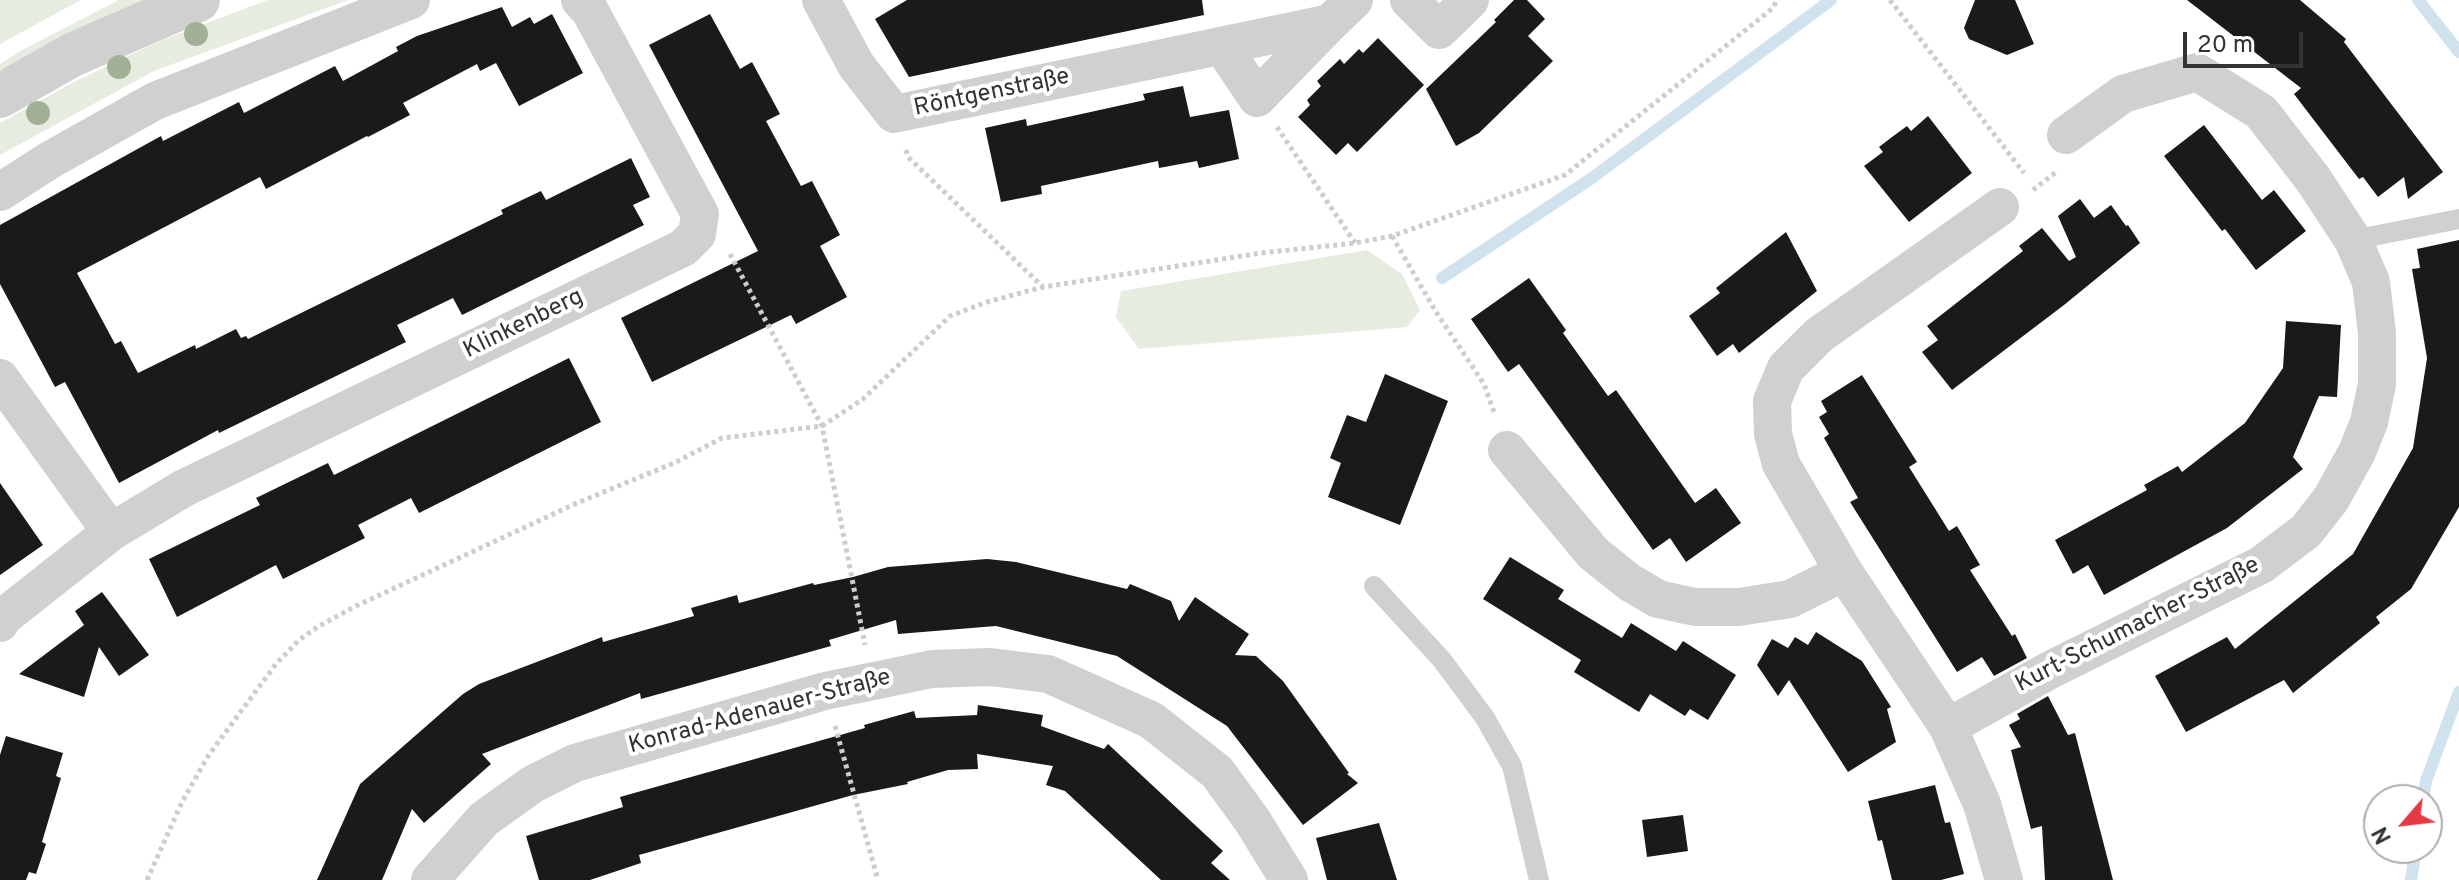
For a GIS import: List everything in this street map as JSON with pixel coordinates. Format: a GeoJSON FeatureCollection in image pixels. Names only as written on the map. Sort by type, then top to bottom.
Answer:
{"type":"FeatureCollection","features":[{"type":"Feature","properties":{"kind":"street"},"geometry":{"type":"LineString","coordinates":[[0,96],[72,55],[198,0]]}},
{"type":"Feature","properties":{"kind":"street"},"geometry":{"type":"LineString","coordinates":[[0,192],[155,101],[411,0]]}},
{"type":"Feature","properties":{"kind":"street","name":"Röntgenstraße"},"geometry":{"type":"LineString","coordinates":[[821,0],[856,65],[894,114],[1222,46],[1342,12]]}},
{"type":"Feature","properties":{"kind":"street"},"geometry":{"type":"LineString","coordinates":[[1409,0],[1439,30],[1470,0]]}},
{"type":"Feature","properties":{"kind":"street"},"geometry":{"type":"LineString","coordinates":[[594,4],[700,214],[697,234]]}},
{"type":"Feature","properties":{"kind":"street","name":"Röntgenstraße"},"geometry":{"type":"LineString","coordinates":[[1257,98],[1342,12]]}},
{"type":"Feature","properties":{"kind":"street"},"geometry":{"type":"LineString","coordinates":[[1222,46],[1257,98]]}},
{"type":"Feature","properties":{"kind":"street","name":"Kurt-Schumacher-Straße"},"geometry":{"type":"LineString","coordinates":[[1948,727],[2050,670],[2261,565],[2306,531],[2331,499],[2357,452],[2369,422],[2377,384],[2377,333],[2371,282],[2353,240],[2313,179],[2261,112],[2197,72],[2123,94],[2066,135]]}},
{"type":"Feature","properties":{"kind":"street"},"geometry":{"type":"LineString","coordinates":[[2000,207],[1819,335],[1786,368],[1772,401],[1773,434],[1781,464],[1844,572],[1948,727],[1982,804],[2004,880]]}},
{"type":"Feature","properties":{"kind":"street","name":"Klinkenberg"},"geometry":{"type":"LineString","coordinates":[[0,623],[2,618],[111,532],[184,488],[683,248],[697,234]]}},
{"type":"Feature","properties":{"kind":"street"},"geometry":{"type":"LineString","coordinates":[[0,378],[111,532]]}},
{"type":"Feature","properties":{"kind":"street"},"geometry":{"type":"LineString","coordinates":[[1507,450],[1593,553],[1629,582],[1658,599],[1695,607],[1739,607],[1790,599],[1844,572]]}},
{"type":"Feature","properties":{"kind":"street","name":"Konrad-Adenauer-Straße"},"geometry":{"type":"LineString","coordinates":[[430,880],[484,819],[533,784],[575,763],[825,691],[932,669],[990,667],[1048,674],[1151,720],[1217,772],[1252,820],[1289,880]]}},
{"type":"Feature","properties":{"kind":"lane"},"geometry":{"type":"LineString","coordinates":[[2353,240],[2459,219]]}},
{"type":"Feature","properties":{"kind":"lane"},"geometry":{"type":"LineString","coordinates":[[1374,586],[1442,660],[1485,718],[1512,766],[1539,880]]}},
{"type":"Feature","properties":{"kind":"path"},"geometry":{"type":"LineString","coordinates":[[147,880],[182,802],[208,756],[276,664],[299,640],[356,606],[577,503],[674,463],[722,438],[822,426],[863,399],[950,316],[987,302],[1043,287],[1392,236],[1565,175],[1773,8],[1777,0]]}},
{"type":"Feature","properties":{"kind":"path"},"geometry":{"type":"LineString","coordinates":[[1890,0],[2036,189]]}},
{"type":"Feature","properties":{"kind":"path"},"geometry":{"type":"LineString","coordinates":[[1257,98],[1355,243]]}},
{"type":"Feature","properties":{"kind":"path"},"geometry":{"type":"LineString","coordinates":[[894,114],[908,157],[1043,287]]}},
{"type":"Feature","properties":{"kind":"path"},"geometry":{"type":"LineString","coordinates":[[2000,207],[2036,189],[2055,175],[2066,135]]}},
{"type":"Feature","properties":{"kind":"path"},"geometry":{"type":"LineString","coordinates":[[697,234],[728,250],[822,426],[872,682]]}},
{"type":"Feature","properties":{"kind":"path"},"geometry":{"type":"LineString","coordinates":[[1392,236],[1436,312],[1484,384],[1507,450]]}},
{"type":"Feature","properties":{"kind":"path"},"geometry":{"type":"LineString","coordinates":[[825,691],[878,880]]}},
{"type":"Feature","properties":{"kind":"shaded area"},"geometry":{"type":"Polygon","coordinates":[[[0,0],[81,0],[0,44],[0,0]]]}},
{"type":"Feature","properties":{"kind":"shaded area"},"geometry":{"type":"Polygon","coordinates":[[[119,0],[144,0],[0,72],[0,64],[22,50],[119,0]]]}},
{"type":"Feature","properties":{"kind":"shaded area"},"geometry":{"type":"Polygon","coordinates":[[[268,0],[348,0],[154,71],[0,155],[0,123],[72,83],[162,40],[268,0]]]}},
{"type":"Feature","properties":{"kind":"shaded area"},"geometry":{"type":"Polygon","coordinates":[[[1367,250],[1402,274],[1420,310],[1407,327],[1139,349],[1116,317],[1121,291],[1367,250]]]}},
{"type":"Feature","properties":{"kind":"building"},"geometry":{"type":"Polygon","coordinates":[[[907,0],[1202,0],[1204,15],[909,77],[875,19],[907,0]]]}},
{"type":"Feature","properties":{"kind":"building"},"geometry":{"type":"Polygon","coordinates":[[[1514,0],[1527,0],[1545,19],[1528,36],[1553,61],[1479,133],[1456,146],[1426,89],[1496,22],[1494,20],[1514,0]]]}},
{"type":"Feature","properties":{"kind":"building"},"geometry":{"type":"Polygon","coordinates":[[[1975,0],[2015,0],[2034,44],[2007,55],[1969,39],[1964,28],[1975,0]]]}},
{"type":"Feature","properties":{"kind":"building"},"geometry":{"type":"Polygon","coordinates":[[[2187,0],[2300,0],[2346,39],[2344,42],[2443,172],[2408,199],[2404,177],[2378,197],[2363,177],[2359,179],[2294,94],[2301,88],[2187,0]]]}},
{"type":"Feature","properties":{"kind":"building"},"geometry":{"type":"Polygon","coordinates":[[[502,7],[512,27],[530,17],[534,24],[552,14],[583,73],[519,106],[496,63],[480,71],[477,64],[403,103],[410,115],[368,137],[266,189],[260,177],[77,273],[115,344],[121,341],[138,373],[236,329],[241,338],[246,336],[248,339],[503,214],[501,210],[541,191],[546,200],[631,158],[650,197],[633,205],[644,225],[462,315],[453,298],[397,325],[406,342],[219,433],[218,430],[119,483],[65,382],[55,387],[0,284],[0,225],[161,136],[163,141],[239,102],[244,113],[335,66],[343,81],[398,51],[396,47],[417,36],[502,7]]]}},
{"type":"Feature","properties":{"kind":"building"},"geometry":{"type":"Polygon","coordinates":[[[710,14],[740,69],[752,62],[780,114],[766,121],[801,186],[812,181],[840,235],[820,246],[847,297],[796,324],[791,315],[652,382],[621,318],[758,251],[649,45],[710,14]]]}},
{"type":"Feature","properties":{"kind":"building"},"geometry":{"type":"Polygon","coordinates":[[[1378,38],[1424,85],[1357,152],[1348,143],[1336,155],[1298,117],[1310,105],[1307,100],[1321,86],[1317,81],[1340,59],[1344,64],[1359,49],[1363,53],[1378,38]]]}},
{"type":"Feature","properties":{"kind":"building"},"geometry":{"type":"Polygon","coordinates":[[[1183,86],[1190,117],[1229,110],[1239,159],[1199,168],[1197,161],[1159,168],[1158,161],[1041,186],[1042,194],[1001,202],[985,128],[1026,119],[1027,126],[1145,100],[1143,94],[1183,86]]]}},
{"type":"Feature","properties":{"kind":"building"},"geometry":{"type":"Polygon","coordinates":[[[1928,116],[1972,173],[1909,222],[1864,166],[1883,152],[1879,147],[1907,126],[1911,131],[1928,116]]]}},
{"type":"Feature","properties":{"kind":"building"},"geometry":{"type":"Polygon","coordinates":[[[2204,125],[2262,200],[2274,190],[2306,231],[2256,270],[2164,156],[2204,125]]]}},
{"type":"Feature","properties":{"kind":"building"},"geometry":{"type":"Polygon","coordinates":[[[2080,199],[2094,218],[2111,205],[2140,243],[1952,390],[1922,352],[1938,340],[1927,326],[2023,251],[2019,246],[2042,228],[2069,261],[2076,257],[2058,216],[2080,199]]]}},
{"type":"Feature","properties":{"kind":"building"},"geometry":{"type":"Polygon","coordinates":[[[1786,232],[1817,291],[1739,353],[1733,344],[1717,356],[1689,316],[1720,293],[1716,288],[1786,232]]]}},
{"type":"Feature","properties":{"kind":"building"},"geometry":{"type":"Polygon","coordinates":[[[2459,240],[2459,507],[2411,589],[2376,617],[2380,623],[2293,693],[2284,680],[2186,732],[2155,676],[2227,637],[2235,649],[2353,554],[2413,448],[2427,358],[2412,269],[2420,268],[2417,249],[2459,240]]]}},
{"type":"Feature","properties":{"kind":"building"},"geometry":{"type":"Polygon","coordinates":[[[1529,278],[1608,396],[1616,390],[1695,503],[1716,488],[1741,523],[1686,562],[1670,538],[1653,550],[1519,364],[1508,372],[1471,319],[1529,278]]]}},
{"type":"Feature","properties":{"kind":"building"},"geometry":{"type":"Polygon","coordinates":[[[2286,321],[2341,325],[2337,397],[2319,396],[2293,457],[2303,469],[2227,528],[2104,595],[2088,565],[2073,574],[2055,540],[2147,490],[2144,485],[2178,466],[2182,472],[2245,423],[2283,368],[2286,321]]]}},
{"type":"Feature","properties":{"kind":"building"},"geometry":{"type":"Polygon","coordinates":[[[569,358],[601,422],[419,513],[411,498],[358,525],[365,538],[283,579],[276,565],[177,617],[149,559],[260,505],[256,498],[328,463],[334,475],[569,358]]]}},
{"type":"Feature","properties":{"kind":"building"},"geometry":{"type":"Polygon","coordinates":[[[1385,374],[1448,401],[1400,525],[1328,497],[1341,463],[1330,458],[1347,415],[1366,422],[1385,374]]]}},
{"type":"Feature","properties":{"kind":"building"},"geometry":{"type":"Polygon","coordinates":[[[1862,375],[1917,462],[1909,467],[1949,531],[1957,526],[1980,565],[1970,570],[2012,636],[2015,634],[2027,658],[1994,676],[1982,657],[1957,672],[1850,502],[1858,498],[1824,438],[1829,434],[1819,417],[1827,412],[1821,401],[1862,375]]]}},
{"type":"Feature","properties":{"kind":"building"},"geometry":{"type":"Polygon","coordinates":[[[0,483],[43,545],[0,575],[0,483]]]}},
{"type":"Feature","properties":{"kind":"building"},"geometry":{"type":"Polygon","coordinates":[[[1510,557],[1564,590],[1558,599],[1622,638],[1631,623],[1676,651],[1683,641],[1736,675],[1708,720],[1690,709],[1685,716],[1650,694],[1639,712],[1574,672],[1581,660],[1483,599],[1510,557]]]}},
{"type":"Feature","properties":{"kind":"building"},"geometry":{"type":"Polygon","coordinates":[[[987,559],[1016,562],[1127,589],[1130,584],[1171,601],[1179,621],[1195,597],[1249,634],[1235,655],[1256,656],[1283,681],[1347,774],[1358,783],[1303,825],[1227,726],[1117,656],[996,626],[898,634],[896,620],[829,640],[831,646],[641,699],[640,693],[482,754],[491,764],[424,823],[412,809],[382,880],[317,880],[360,784],[463,694],[479,684],[602,637],[603,642],[694,616],[691,608],[737,595],[739,603],[888,567],[987,559]]]}},
{"type":"Feature","properties":{"kind":"building"},"geometry":{"type":"Polygon","coordinates":[[[102,592],[149,655],[119,676],[99,647],[84,697],[19,674],[84,625],[75,611],[102,592]]]}},
{"type":"Feature","properties":{"kind":"building"},"geometry":{"type":"Polygon","coordinates":[[[1816,632],[1862,661],[1891,707],[1887,709],[1896,742],[1848,772],[1789,680],[1778,696],[1757,665],[1772,639],[1788,648],[1795,637],[1808,645],[1816,632]]]}},
{"type":"Feature","properties":{"kind":"building"},"geometry":{"type":"Polygon","coordinates":[[[2048,696],[2068,735],[2075,733],[2113,880],[2045,880],[2042,826],[2031,829],[2011,750],[2021,747],[2009,725],[2020,719],[2017,714],[2048,696]]]}},
{"type":"Feature","properties":{"kind":"building"},"geometry":{"type":"Polygon","coordinates":[[[978,705],[1043,715],[1041,726],[1104,749],[1108,744],[1223,851],[1211,863],[1230,880],[1161,880],[1065,791],[1046,785],[1053,766],[977,754],[978,769],[948,770],[908,784],[853,795],[639,855],[641,863],[590,880],[539,880],[526,836],[623,807],[620,797],[865,728],[864,725],[914,711],[916,718],[977,715],[978,705]]]}},
{"type":"Feature","properties":{"kind":"building"},"geometry":{"type":"Polygon","coordinates":[[[6,736],[63,753],[56,776],[61,778],[42,842],[46,844],[36,874],[29,872],[26,880],[0,880],[0,755],[6,736]]]}},
{"type":"Feature","properties":{"kind":"building"},"geometry":{"type":"Polygon","coordinates":[[[1935,785],[1945,823],[1950,822],[1964,874],[1941,880],[1892,880],[1868,801],[1935,785]]]}},
{"type":"Feature","properties":{"kind":"building"},"geometry":{"type":"Polygon","coordinates":[[[1683,815],[1688,851],[1647,857],[1642,820],[1683,815]]]}},
{"type":"Feature","properties":{"kind":"building"},"geometry":{"type":"Polygon","coordinates":[[[1379,823],[1397,880],[1327,880],[1316,838],[1379,823]]]}},
{"type":"Feature","properties":{"kind":"waterway"},"geometry":{"type":"LineString","coordinates":[[1442,278],[1592,178],[1831,0]]}},
{"type":"Feature","properties":{"kind":"waterway"},"geometry":{"type":"LineString","coordinates":[[2418,0],[2459,52]]}},
{"type":"Feature","properties":{"kind":"waterway"},"geometry":{"type":"LineString","coordinates":[[2426,784],[2459,692]]}},
{"type":"Feature","properties":{"kind":"waterway"},"geometry":{"type":"LineString","coordinates":[[2411,880],[2414,864]]}}]}
